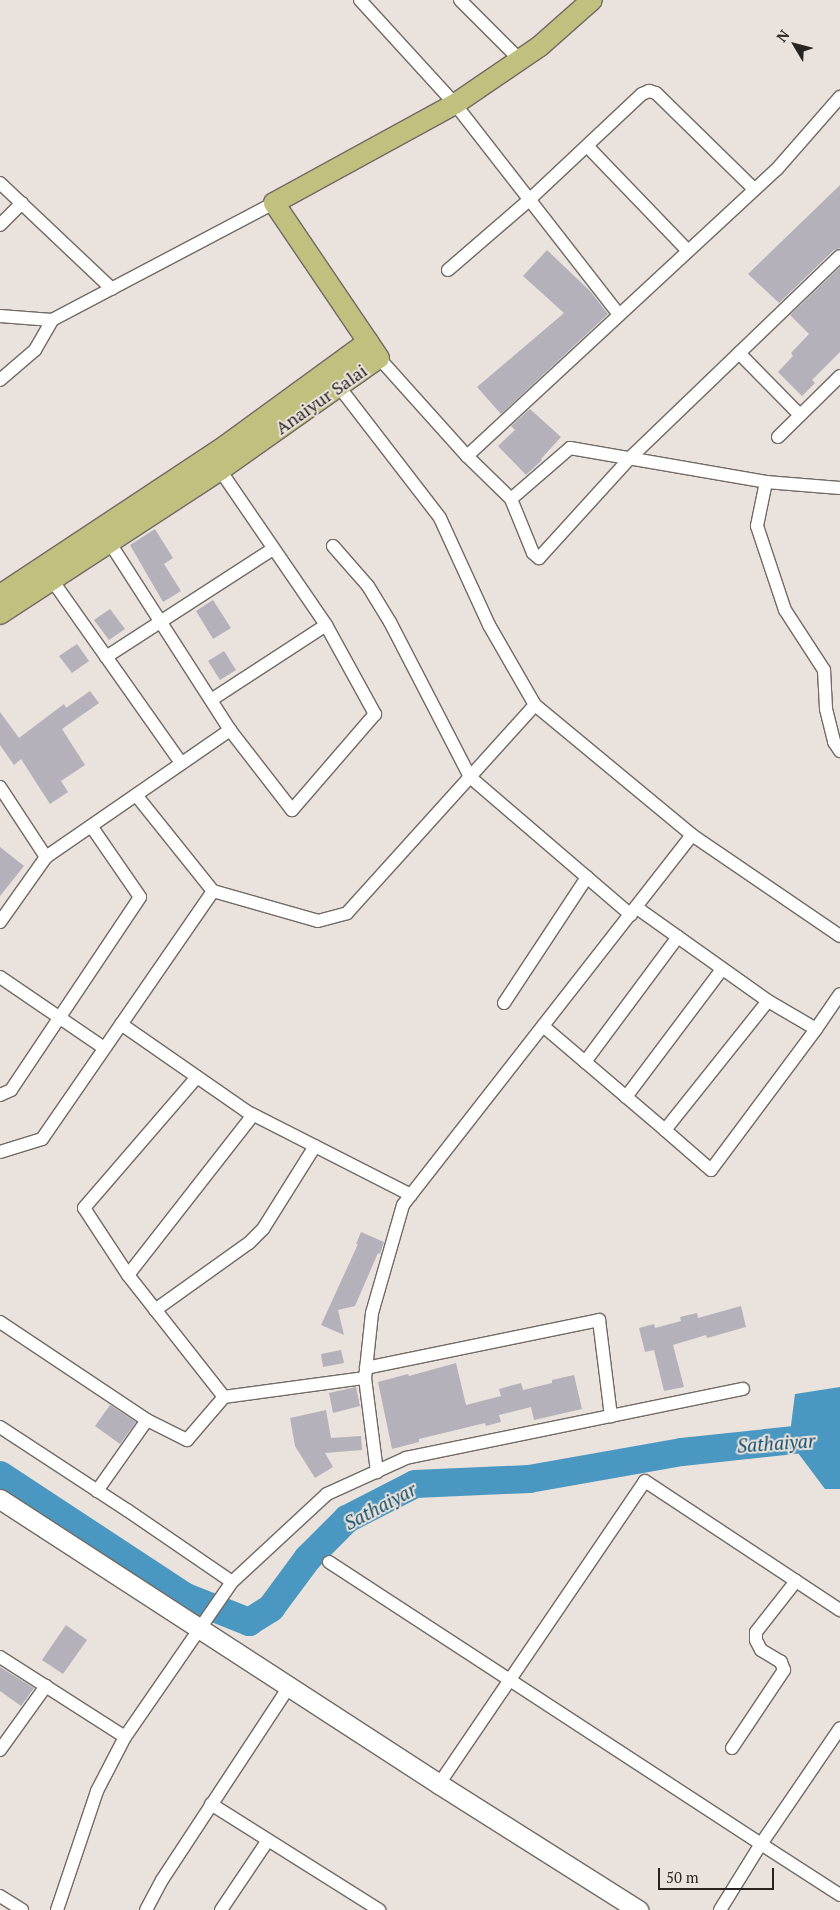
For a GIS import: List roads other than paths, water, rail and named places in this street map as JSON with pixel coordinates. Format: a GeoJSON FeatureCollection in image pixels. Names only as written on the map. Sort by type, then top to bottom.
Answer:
{"type":"FeatureCollection","features":[{"type":"Feature","properties":{"kind":"main road"},"geometry":{"type":"LineString","coordinates":[[373,350],[274,204],[455,104],[540,46],[586,2]]}},
{"type":"Feature","properties":{"kind":"main road","name":"Anaiyur Salai"},"geometry":{"type":"LineString","coordinates":[[0,614],[220,470],[340,388],[373,350]]}},
{"type":"Feature","properties":{"kind":"main road","name":"Anaiyur Salai"},"geometry":{"type":"LineString","coordinates":[[0,594],[373,350]]}},
{"type":"Feature","properties":{"kind":"street"},"geometry":{"type":"LineString","coordinates":[[460,0],[520,60]]}},
{"type":"Feature","properties":{"kind":"street"},"geometry":{"type":"LineString","coordinates":[[364,2],[455,104],[619,315]]}},
{"type":"Feature","properties":{"kind":"street"},"geometry":{"type":"LineString","coordinates":[[448,270],[529,200],[642,94],[649,91],[656,93],[754,189]]}},
{"type":"Feature","properties":{"kind":"street"},"geometry":{"type":"LineString","coordinates":[[467,456],[777,169],[840,97]]}},
{"type":"Feature","properties":{"kind":"street"},"geometry":{"type":"LineString","coordinates":[[588,146],[688,251]]}},
{"type":"Feature","properties":{"kind":"street"},"geometry":{"type":"LineString","coordinates":[[0,183],[112,289]]}},
{"type":"Feature","properties":{"kind":"street"},"geometry":{"type":"LineString","coordinates":[[0,226],[22,203]]}},
{"type":"Feature","properties":{"kind":"street"},"geometry":{"type":"LineString","coordinates":[[0,316],[52,320],[274,204]]}},
{"type":"Feature","properties":{"kind":"street"},"geometry":{"type":"LineString","coordinates":[[373,350],[467,456],[511,499],[533,553],[539,558],[630,458],[840,256]]}},
{"type":"Feature","properties":{"kind":"street"},"geometry":{"type":"LineString","coordinates":[[0,380],[35,350],[52,320]]}},
{"type":"Feature","properties":{"kind":"street"},"geometry":{"type":"LineString","coordinates":[[739,353],[800,416]]}},
{"type":"Feature","properties":{"kind":"street"},"geometry":{"type":"LineString","coordinates":[[778,437],[840,376]]}},
{"type":"Feature","properties":{"kind":"street"},"geometry":{"type":"LineString","coordinates":[[340,388],[440,518],[489,625],[535,705],[692,835],[840,936]]}},
{"type":"Feature","properties":{"kind":"street"},"geometry":{"type":"LineString","coordinates":[[511,499],[570,448],[766,482],[840,488]]}},
{"type":"Feature","properties":{"kind":"street"},"geometry":{"type":"LineString","coordinates":[[110,543],[230,730],[292,810],[375,714],[326,624],[220,470]]}},
{"type":"Feature","properties":{"kind":"street"},"geometry":{"type":"LineString","coordinates":[[766,482],[757,526],[785,610],[824,670],[826,708],[834,742],[840,751]]}},
{"type":"Feature","properties":{"kind":"street"},"geometry":{"type":"LineString","coordinates":[[333,546],[368,586],[390,622],[470,777],[586,877],[634,912],[678,937],[768,1001],[816,1029]]}},
{"type":"Feature","properties":{"kind":"street"},"geometry":{"type":"LineString","coordinates":[[106,657],[273,549]]}},
{"type":"Feature","properties":{"kind":"street"},"geometry":{"type":"LineString","coordinates":[[52,580],[181,763]]}},
{"type":"Feature","properties":{"kind":"street"},"geometry":{"type":"LineString","coordinates":[[211,700],[326,624]]}},
{"type":"Feature","properties":{"kind":"street"},"geometry":{"type":"LineString","coordinates":[[136,795],[213,891],[318,921],[348,912],[535,705]]}},
{"type":"Feature","properties":{"kind":"street"},"geometry":{"type":"LineString","coordinates":[[0,922],[46,857],[230,730]]}},
{"type":"Feature","properties":{"kind":"street"},"geometry":{"type":"LineString","coordinates":[[0,787],[46,857]]}},
{"type":"Feature","properties":{"kind":"street"},"geometry":{"type":"LineString","coordinates":[[0,1095],[11,1090],[140,897],[91,826]]}},
{"type":"Feature","properties":{"kind":"street"},"geometry":{"type":"LineString","coordinates":[[377,1472],[366,1373],[372,1313],[403,1206],[634,912],[692,835]]}},
{"type":"Feature","properties":{"kind":"street"},"geometry":{"type":"LineString","coordinates":[[504,1003],[586,877]]}},
{"type":"Feature","properties":{"kind":"street"},"geometry":{"type":"LineString","coordinates":[[0,1152],[42,1140],[213,891]]}},
{"type":"Feature","properties":{"kind":"street"},"geometry":{"type":"LineString","coordinates":[[585,1062],[678,937]]}},
{"type":"Feature","properties":{"kind":"street"},"geometry":{"type":"LineString","coordinates":[[626,1097],[722,969]]}},
{"type":"Feature","properties":{"kind":"street"},"geometry":{"type":"LineString","coordinates":[[0,977],[104,1048]]}},
{"type":"Feature","properties":{"kind":"street"},"geometry":{"type":"LineString","coordinates":[[543,1026],[711,1170],[840,994]]}},
{"type":"Feature","properties":{"kind":"street"},"geometry":{"type":"LineString","coordinates":[[665,1130],[768,1001]]}},
{"type":"Feature","properties":{"kind":"street"},"geometry":{"type":"LineString","coordinates":[[121,1024],[253,1114],[411,1194]]}},
{"type":"Feature","properties":{"kind":"street"},"geometry":{"type":"LineString","coordinates":[[197,1077],[84,1208],[128,1275],[224,1397]]}},
{"type":"Feature","properties":{"kind":"street"},"geometry":{"type":"LineString","coordinates":[[128,1275],[253,1114]]}},
{"type":"Feature","properties":{"kind":"street"},"geometry":{"type":"LineString","coordinates":[[155,1310],[248,1243],[263,1229],[315,1146]]}},
{"type":"Feature","properties":{"kind":"street"},"geometry":{"type":"LineString","coordinates":[[0,1322],[147,1420],[187,1440],[224,1397],[366,1373],[599,1320],[611,1416]]}},
{"type":"Feature","properties":{"kind":"street"},"geometry":{"type":"LineString","coordinates":[[57,1910],[97,1791],[125,1737],[228,1587],[327,1494],[406,1458],[743,1389]]}},
{"type":"Feature","properties":{"kind":"street"},"geometry":{"type":"LineString","coordinates":[[98,1491],[147,1420]]}},
{"type":"Feature","properties":{"kind":"street"},"geometry":{"type":"LineString","coordinates":[[0,1427],[98,1491],[228,1587]]}},
{"type":"Feature","properties":{"kind":"street"},"geometry":{"type":"LineString","coordinates":[[439,1784],[645,1481],[840,1610]]}},
{"type":"Feature","properties":{"kind":"street"},"geometry":{"type":"LineString","coordinates":[[0,1499],[204,1622],[289,1687],[638,1910]]}},
{"type":"Feature","properties":{"kind":"street"},"geometry":{"type":"LineString","coordinates":[[329,1562],[840,1895]]}},
{"type":"Feature","properties":{"kind":"street"},"geometry":{"type":"LineString","coordinates":[[732,1748],[784,1670],[781,1662],[761,1650],[756,1640],[756,1632],[796,1581]]}},
{"type":"Feature","properties":{"kind":"street"},"geometry":{"type":"LineString","coordinates":[[0,1657],[125,1737]]}},
{"type":"Feature","properties":{"kind":"street"},"geometry":{"type":"LineString","coordinates":[[0,1750],[46,1686]]}},
{"type":"Feature","properties":{"kind":"street"},"geometry":{"type":"LineString","coordinates":[[146,1910],[162,1880],[289,1687]]}},
{"type":"Feature","properties":{"kind":"street"},"geometry":{"type":"LineString","coordinates":[[720,1910],[761,1844],[839,1730]]}},
{"type":"Feature","properties":{"kind":"street"},"geometry":{"type":"LineString","coordinates":[[211,1804],[379,1910]]}},
{"type":"Feature","properties":{"kind":"street"},"geometry":{"type":"LineString","coordinates":[[221,1910],[268,1840]]}},
{"type":"Feature","properties":{"kind":"street"},"geometry":{"type":"LineString","coordinates":[[0,1896],[22,1910]]}},
{"type":"Feature","properties":{"kind":"water"},"geometry":{"type":"Polygon","coordinates":[[[840,1387],[840,1489],[825,1489],[789,1441],[795,1394],[840,1387]]]}},
{"type":"Feature","properties":{"kind":"waterway","name":"Sathaiyar"},"geometry":{"type":"LineString","coordinates":[[0,1475],[186,1597],[249,1622],[271,1608],[308,1558],[347,1519],[415,1484],[529,1479],[682,1452],[814,1438],[840,1443]]}}]}
